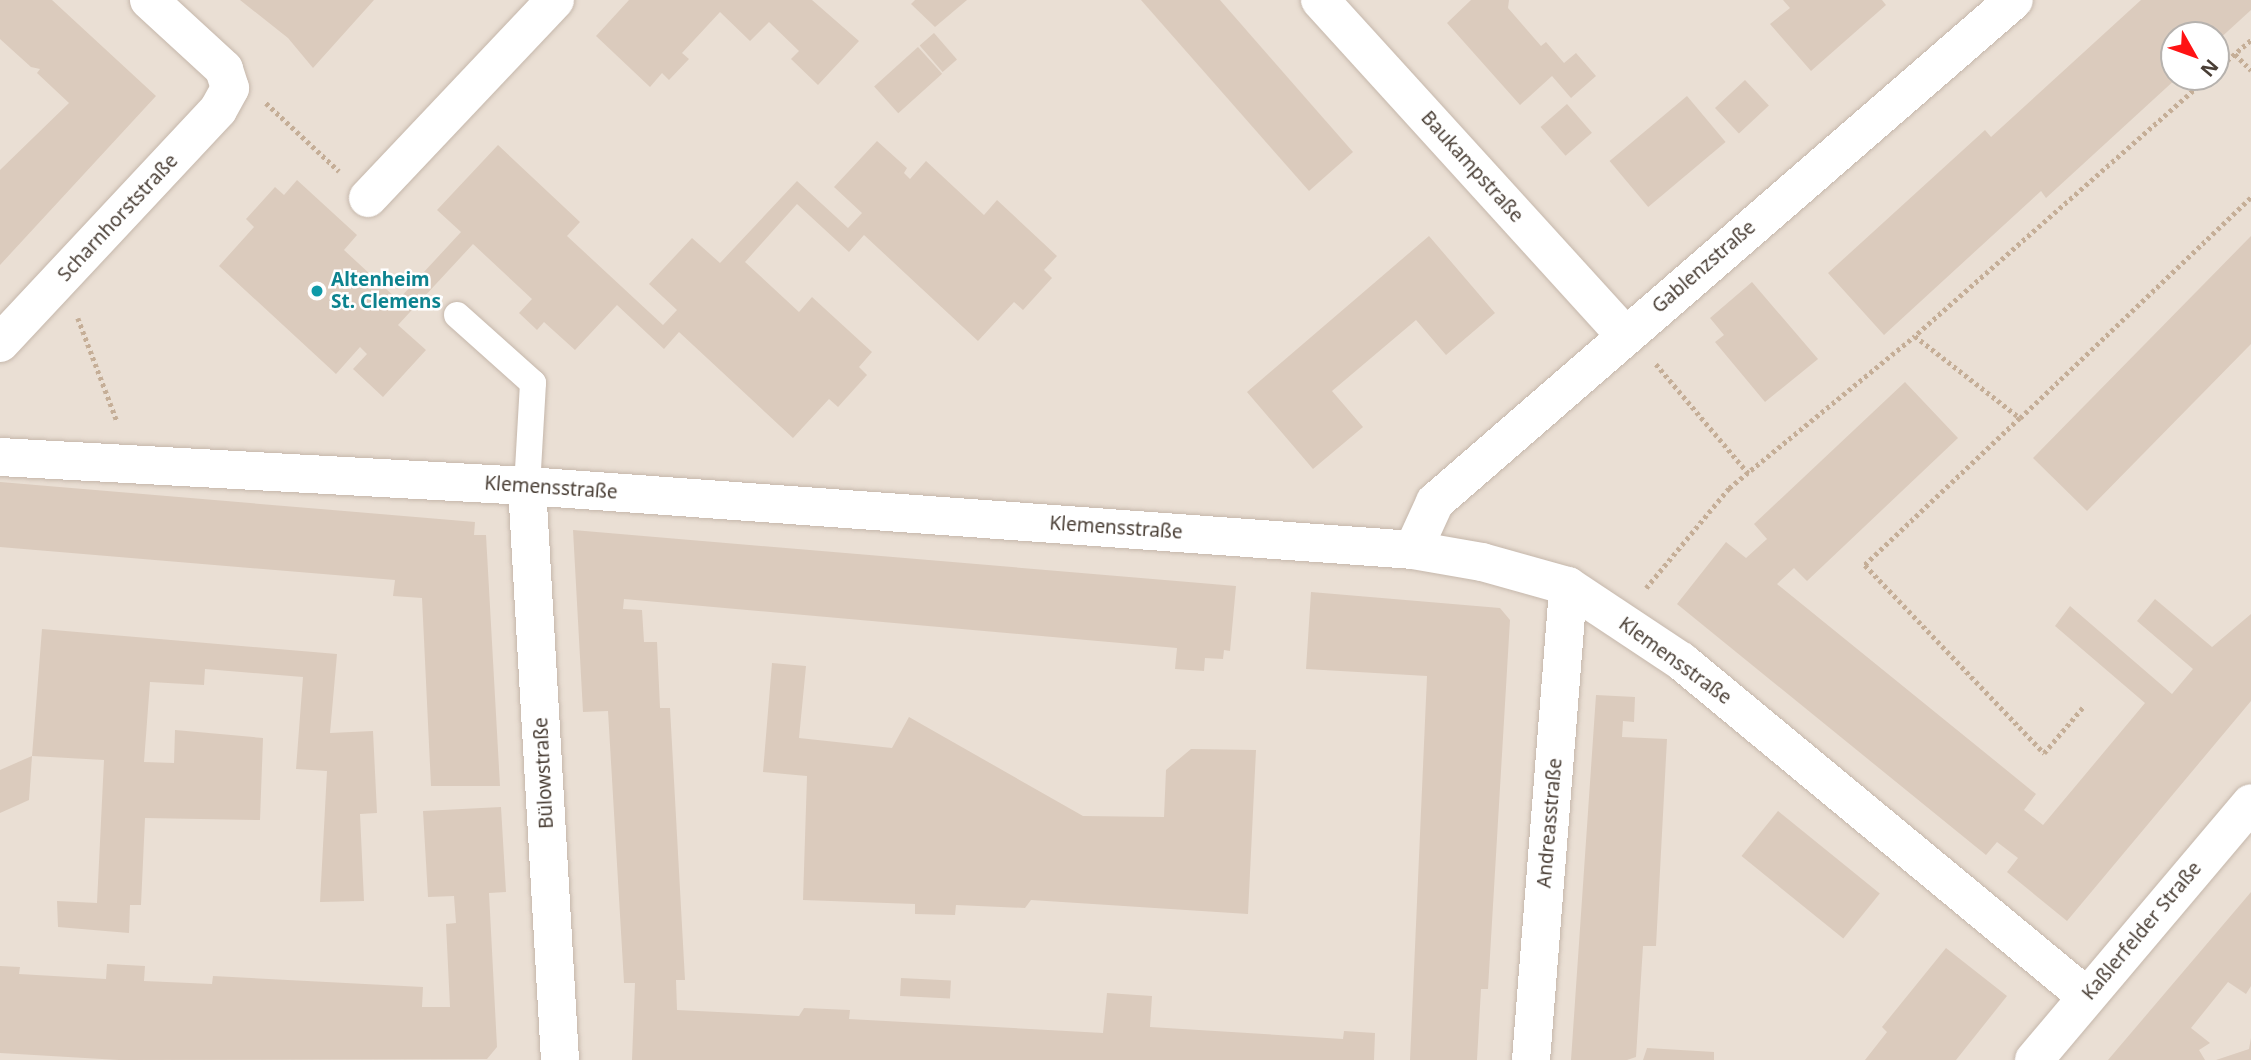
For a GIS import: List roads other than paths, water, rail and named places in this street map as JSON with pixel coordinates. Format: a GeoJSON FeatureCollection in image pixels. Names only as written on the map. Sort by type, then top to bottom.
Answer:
{"type":"FeatureCollection","features":[{"type":"Feature","properties":{"kind":"street","name":"Scharnhorststraße"},"geometry":{"type":"LineString","coordinates":[[0,343],[218,110],[230,88],[224,69],[149,0]]}},
{"type":"Feature","properties":{"kind":"street"},"geometry":{"type":"LineString","coordinates":[[368,198],[555,0]]}},
{"type":"Feature","properties":{"kind":"street","name":"Baukampstraße"},"geometry":{"type":"LineString","coordinates":[[1320,0],[1625,335]]}},
{"type":"Feature","properties":{"kind":"street","name":"Gablenzstraße"},"geometry":{"type":"LineString","coordinates":[[1413,550],[1435,502],[2001,4]]}},
{"type":"Feature","properties":{"kind":"street","name":"Klemensstraße"},"geometry":{"type":"LineString","coordinates":[[0,457],[527,486],[1413,550],[1569,586],[1681,661],[2086,996]]}},
{"type":"Feature","properties":{"kind":"street","name":"Bülowstraße"},"geometry":{"type":"LineString","coordinates":[[527,486],[560,1060]]}},
{"type":"Feature","properties":{"kind":"street","name":"Andreasstraße"},"geometry":{"type":"LineString","coordinates":[[1531,1060],[1569,586]]}},
{"type":"Feature","properties":{"kind":"street","name":"Kaßlerfelder Straße"},"geometry":{"type":"LineString","coordinates":[[2034,1060],[2251,803]]}},
{"type":"Feature","properties":{"kind":"lane"},"geometry":{"type":"LineString","coordinates":[[457,315],[533,383],[527,486]]}},
{"type":"Feature","properties":{"kind":"place","name":"Altenheim St. Clemens"},"geometry":{"type":"Point","coordinates":[317,291]}}]}
